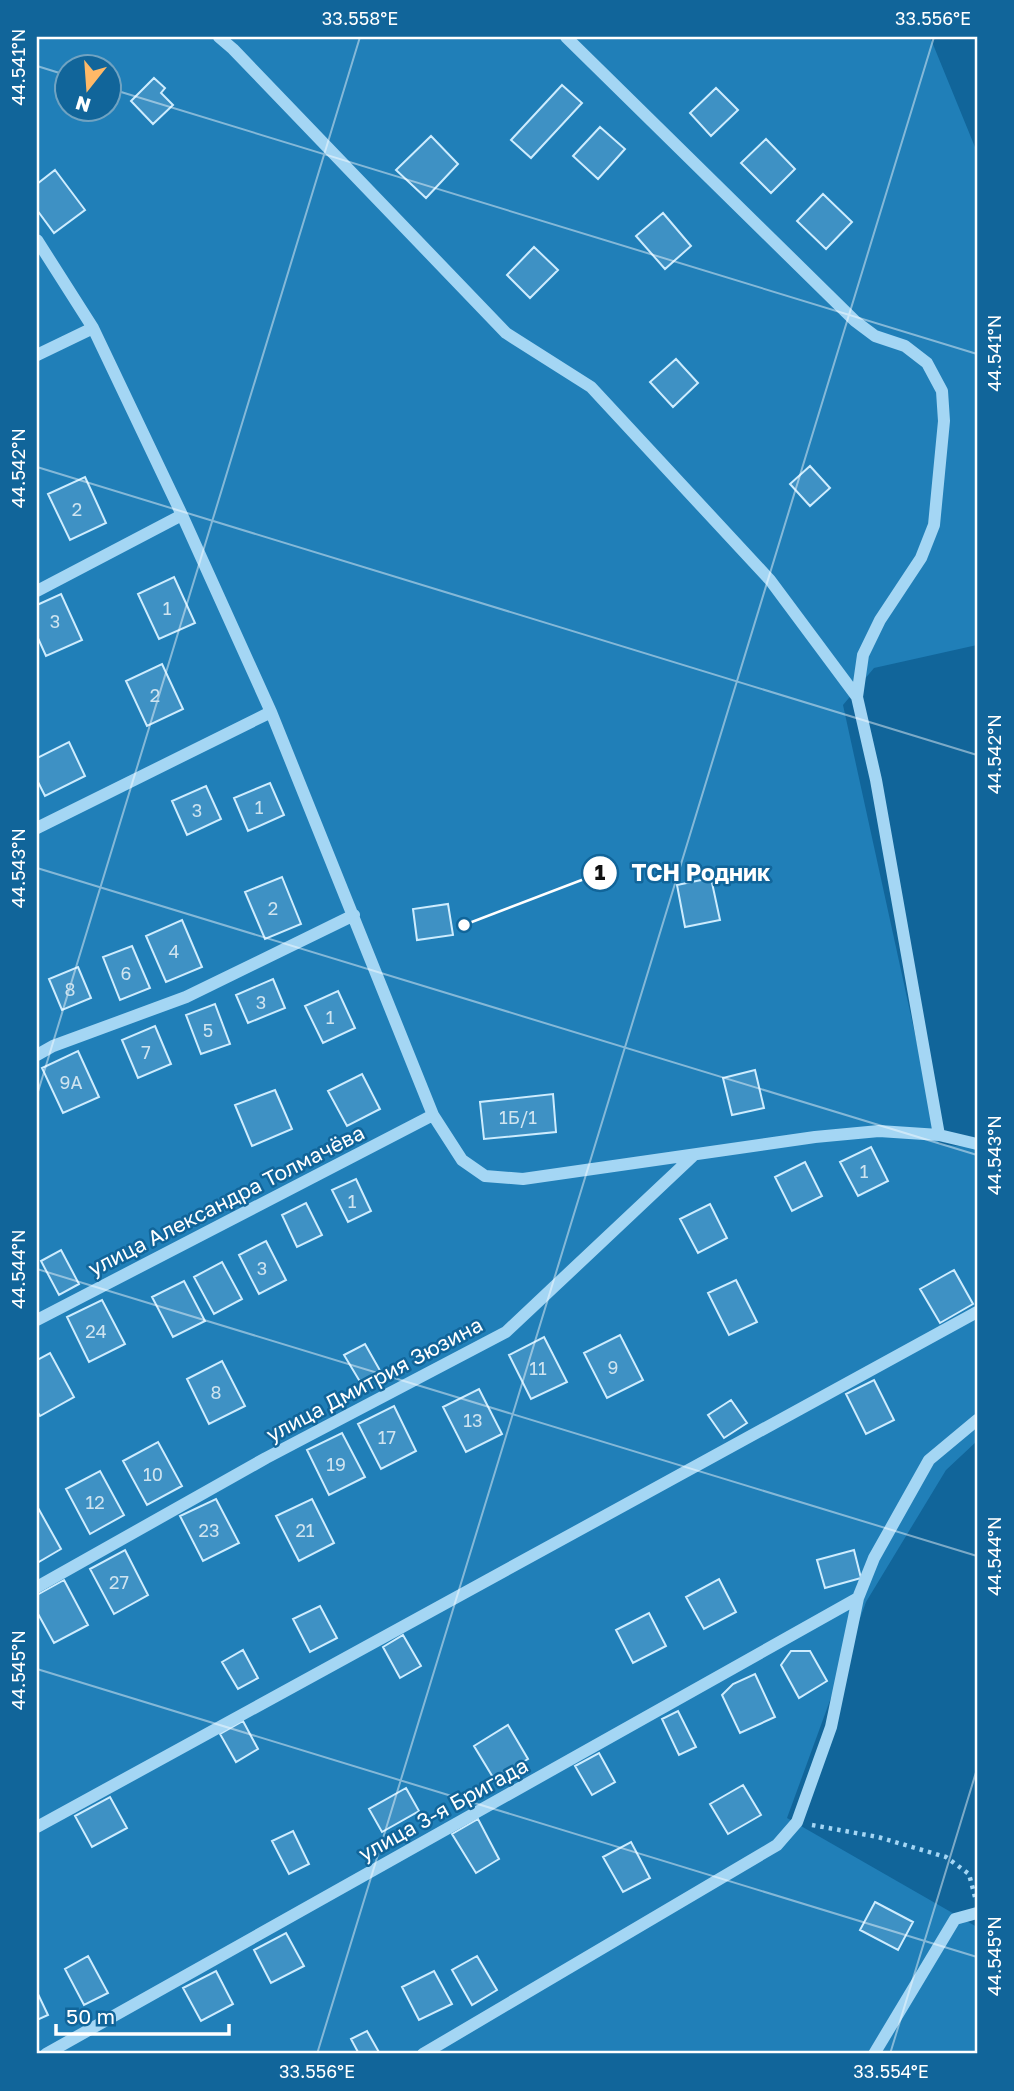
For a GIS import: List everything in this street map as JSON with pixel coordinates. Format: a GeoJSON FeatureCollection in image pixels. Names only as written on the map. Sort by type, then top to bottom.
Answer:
{"type":"FeatureCollection","features":[{"type":"Feature","properties":{"kind":"street"},"geometry":{"type":"LineString","coordinates":[[219,37],[506,333],[591,387],[770,580],[857,697]]}},
{"type":"Feature","properties":{"kind":"street"},"geometry":{"type":"LineString","coordinates":[[566,37],[855,321],[875,336],[905,346],[927,363],[942,391],[944,421],[934,525],[921,558],[880,620],[863,655],[857,697],[876,780],[939,1135]]}},
{"type":"Feature","properties":{"kind":"street"},"geometry":{"type":"LineString","coordinates":[[37,240],[93,328],[182,515],[271,712],[433,1115],[462,1160],[485,1176],[523,1179],[814,1137],[879,1131],[939,1135],[977,1144]]}},
{"type":"Feature","properties":{"kind":"street"},"geometry":{"type":"LineString","coordinates":[[37,355],[93,328]]}},
{"type":"Feature","properties":{"kind":"street"},"geometry":{"type":"LineString","coordinates":[[37,591],[182,515]]}},
{"type":"Feature","properties":{"kind":"street"},"geometry":{"type":"LineString","coordinates":[[37,828],[271,712]]}},
{"type":"Feature","properties":{"kind":"street"},"geometry":{"type":"LineString","coordinates":[[37,1055],[53,1046],[186,997],[354,915]]}},
{"type":"Feature","properties":{"kind":"street","name":"улица Александра Толмачёва"},"geometry":{"type":"LineString","coordinates":[[37,1320],[433,1115]]}},
{"type":"Feature","properties":{"kind":"street","name":"улица Дмитрия Зюзина"},"geometry":{"type":"LineString","coordinates":[[37,1587],[266,1458],[506,1332],[693,1156]]}},
{"type":"Feature","properties":{"kind":"street"},"geometry":{"type":"LineString","coordinates":[[37,1827],[977,1312]]}},
{"type":"Feature","properties":{"kind":"street"},"geometry":{"type":"LineString","coordinates":[[423,2054],[777,1845],[797,1822],[831,1727],[858,1598],[874,1558],[929,1460],[977,1420]]}},
{"type":"Feature","properties":{"kind":"street","name":"улица 3-я Бригада"},"geometry":{"type":"LineString","coordinates":[[46,2054],[858,1598]]}},
{"type":"Feature","properties":{"kind":"street"},"geometry":{"type":"LineString","coordinates":[[874,2054],[955,1919],[977,1910]]}},
{"type":"Feature","properties":{"kind":"path"},"geometry":{"type":"LineString","coordinates":[[797,1822],[878,1837],[946,1857],[970,1874],[977,1910]]}},
{"type":"Feature","properties":{"kind":"shaded area"},"geometry":{"type":"Polygon","coordinates":[[[37,37],[930,37],[977,152],[977,645],[874,668],[843,705],[939,1144],[977,1148],[977,1441],[946,1470],[866,1602],[787,1818],[977,1927],[977,2054],[37,2054],[37,37]]]}},
{"type":"Feature","properties":{"kind":"building"},"geometry":{"type":"Polygon","coordinates":[[[154,78],[165,88],[161,93],[173,105],[153,124],[131,101],[154,78]]]}},
{"type":"Feature","properties":{"kind":"building"},"geometry":{"type":"Polygon","coordinates":[[[562,85],[582,103],[531,158],[511,140],[562,85]]]}},
{"type":"Feature","properties":{"kind":"building"},"geometry":{"type":"Polygon","coordinates":[[[716,88],[738,110],[711,136],[690,113],[716,88]]]}},
{"type":"Feature","properties":{"kind":"building"},"geometry":{"type":"Polygon","coordinates":[[[600,127],[625,149],[598,179],[573,156],[600,127]]]}},
{"type":"Feature","properties":{"kind":"building"},"geometry":{"type":"Polygon","coordinates":[[[431,136],[458,164],[426,198],[396,170],[431,136]]]}},
{"type":"Feature","properties":{"kind":"building"},"geometry":{"type":"Polygon","coordinates":[[[766,139],[795,169],[771,193],[741,163],[766,139]]]}},
{"type":"Feature","properties":{"kind":"building"},"geometry":{"type":"Polygon","coordinates":[[[55,170],[85,210],[54,233],[37,210],[37,184],[55,170]]]}},
{"type":"Feature","properties":{"kind":"building"},"geometry":{"type":"Polygon","coordinates":[[[823,194],[852,222],[826,249],[797,221],[823,194]]]}},
{"type":"Feature","properties":{"kind":"building"},"geometry":{"type":"Polygon","coordinates":[[[663,213],[691,246],[665,269],[636,236],[663,213]]]}},
{"type":"Feature","properties":{"kind":"building"},"geometry":{"type":"Polygon","coordinates":[[[534,247],[558,270],[530,298],[507,275],[534,247]]]}},
{"type":"Feature","properties":{"kind":"building"},"geometry":{"type":"Polygon","coordinates":[[[676,359],[698,383],[673,407],[650,382],[676,359]]]}},
{"type":"Feature","properties":{"kind":"building"},"geometry":{"type":"Polygon","coordinates":[[[810,466],[830,488],[810,506],[790,484],[810,466]]]}},
{"type":"Feature","properties":{"kind":"building"},"geometry":{"type":"Polygon","coordinates":[[[85,477],[106,523],[70,540],[48,494],[85,477]]]}},
{"type":"Feature","properties":{"kind":"building"},"geometry":{"type":"Polygon","coordinates":[[[174,577],[195,623],[159,639],[138,594],[174,577]]]}},
{"type":"Feature","properties":{"kind":"building"},"geometry":{"type":"Polygon","coordinates":[[[61,594],[82,640],[46,656],[37,636],[37,605],[61,594]]]}},
{"type":"Feature","properties":{"kind":"building"},"geometry":{"type":"Polygon","coordinates":[[[162,664],[183,709],[147,726],[126,681],[162,664]]]}},
{"type":"Feature","properties":{"kind":"building"},"geometry":{"type":"Polygon","coordinates":[[[69,742],[85,776],[45,796],[37,780],[37,758],[69,742]]]}},
{"type":"Feature","properties":{"kind":"building"},"geometry":{"type":"Polygon","coordinates":[[[270,783],[284,815],[248,831],[234,798],[270,783]]]}},
{"type":"Feature","properties":{"kind":"building"},"geometry":{"type":"Polygon","coordinates":[[[206,786],[221,819],[187,835],[172,801],[206,786]]]}},
{"type":"Feature","properties":{"kind":"building"},"geometry":{"type":"Polygon","coordinates":[[[282,877],[301,924],[265,939],[245,892],[282,877]]]}},
{"type":"Feature","properties":{"kind":"building"},"geometry":{"type":"Polygon","coordinates":[[[711,878],[720,920],[685,927],[677,885],[711,878]]]}},
{"type":"Feature","properties":{"kind":"building"},"geometry":{"type":"Polygon","coordinates":[[[448,904],[453,935],[417,940],[413,909],[448,904]]]}},
{"type":"Feature","properties":{"kind":"building"},"geometry":{"type":"Polygon","coordinates":[[[182,920],[202,967],[166,982],[146,936],[182,920]]]}},
{"type":"Feature","properties":{"kind":"building"},"geometry":{"type":"Polygon","coordinates":[[[132,946],[150,988],[120,1000],[103,957],[132,946]]]}},
{"type":"Feature","properties":{"kind":"building"},"geometry":{"type":"Polygon","coordinates":[[[78,967],[91,998],[62,1010],[49,979],[78,967]]]}},
{"type":"Feature","properties":{"kind":"building"},"geometry":{"type":"Polygon","coordinates":[[[273,979],[285,1008],[248,1023],[236,995],[273,979]]]}},
{"type":"Feature","properties":{"kind":"building"},"geometry":{"type":"Polygon","coordinates":[[[338,991],[355,1028],[323,1043],[305,1006],[338,991]]]}},
{"type":"Feature","properties":{"kind":"building"},"geometry":{"type":"Polygon","coordinates":[[[215,1004],[230,1044],[201,1054],[186,1015],[215,1004]]]}},
{"type":"Feature","properties":{"kind":"building"},"geometry":{"type":"Polygon","coordinates":[[[155,1026],[171,1064],[138,1078],[122,1040],[155,1026]]]}},
{"type":"Feature","properties":{"kind":"building"},"geometry":{"type":"Polygon","coordinates":[[[78,1051],[99,1097],[63,1113],[42,1068],[78,1051]]]}},
{"type":"Feature","properties":{"kind":"building"},"geometry":{"type":"Polygon","coordinates":[[[755,1070],[764,1108],[732,1115],[723,1078],[755,1070]]]}},
{"type":"Feature","properties":{"kind":"building"},"geometry":{"type":"Polygon","coordinates":[[[362,1074],[380,1109],[347,1126],[328,1091],[362,1074]]]}},
{"type":"Feature","properties":{"kind":"building"},"geometry":{"type":"Polygon","coordinates":[[[275,1090],[292,1129],[252,1146],[235,1105],[275,1090]]]}},
{"type":"Feature","properties":{"kind":"building"},"geometry":{"type":"Polygon","coordinates":[[[553,1094],[556,1132],[484,1139],[480,1102],[553,1094]]]}},
{"type":"Feature","properties":{"kind":"building"},"geometry":{"type":"Polygon","coordinates":[[[871,1147],[888,1181],[858,1196],[840,1162],[871,1147]]]}},
{"type":"Feature","properties":{"kind":"building"},"geometry":{"type":"Polygon","coordinates":[[[805,1162],[822,1196],[792,1211],[775,1177],[805,1162]]]}},
{"type":"Feature","properties":{"kind":"building"},"geometry":{"type":"Polygon","coordinates":[[[356,1179],[371,1211],[348,1222],[332,1190],[356,1179]]]}},
{"type":"Feature","properties":{"kind":"building"},"geometry":{"type":"Polygon","coordinates":[[[306,1203],[322,1235],[297,1247],[282,1215],[306,1203]]]}},
{"type":"Feature","properties":{"kind":"building"},"geometry":{"type":"Polygon","coordinates":[[[710,1204],[727,1238],[698,1253],[680,1219],[710,1204]]]}},
{"type":"Feature","properties":{"kind":"building"},"geometry":{"type":"Polygon","coordinates":[[[266,1241],[286,1280],[259,1294],[239,1255],[266,1241]]]}},
{"type":"Feature","properties":{"kind":"building"},"geometry":{"type":"Polygon","coordinates":[[[61,1250],[79,1284],[59,1295],[41,1261],[61,1250]]]}},
{"type":"Feature","properties":{"kind":"building"},"geometry":{"type":"Polygon","coordinates":[[[222,1262],[242,1299],[214,1314],[194,1277],[222,1262]]]}},
{"type":"Feature","properties":{"kind":"building"},"geometry":{"type":"Polygon","coordinates":[[[954,1270],[973,1304],[940,1323],[920,1289],[954,1270]]]}},
{"type":"Feature","properties":{"kind":"building"},"geometry":{"type":"Polygon","coordinates":[[[736,1280],[757,1322],[729,1335],[708,1293],[736,1280]]]}},
{"type":"Feature","properties":{"kind":"building"},"geometry":{"type":"Polygon","coordinates":[[[184,1281],[205,1321],[173,1337],[152,1297],[184,1281]]]}},
{"type":"Feature","properties":{"kind":"building"},"geometry":{"type":"Polygon","coordinates":[[[102,1300],[125,1344],[89,1362],[67,1317],[102,1300]]]}},
{"type":"Feature","properties":{"kind":"building"},"geometry":{"type":"Polygon","coordinates":[[[620,1335],[643,1380],[607,1398],[584,1353],[620,1335]]]}},
{"type":"Feature","properties":{"kind":"building"},"geometry":{"type":"Polygon","coordinates":[[[544,1337],[567,1382],[531,1399],[509,1355],[544,1337]]]}},
{"type":"Feature","properties":{"kind":"building"},"geometry":{"type":"Polygon","coordinates":[[[365,1344],[382,1374],[362,1385],[344,1355],[365,1344]]]}},
{"type":"Feature","properties":{"kind":"building"},"geometry":{"type":"Polygon","coordinates":[[[50,1353],[74,1397],[40,1416],[37,1411],[37,1360],[50,1353]]]}},
{"type":"Feature","properties":{"kind":"building"},"geometry":{"type":"Polygon","coordinates":[[[222,1361],[245,1406],[209,1424],[187,1379],[222,1361]]]}},
{"type":"Feature","properties":{"kind":"building"},"geometry":{"type":"Polygon","coordinates":[[[874,1380],[894,1420],[866,1434],[846,1394],[874,1380]]]}},
{"type":"Feature","properties":{"kind":"building"},"geometry":{"type":"Polygon","coordinates":[[[479,1389],[502,1434],[466,1452],[443,1407],[479,1389]]]}},
{"type":"Feature","properties":{"kind":"building"},"geometry":{"type":"Polygon","coordinates":[[[731,1400],[747,1423],[724,1438],[708,1415],[731,1400]]]}},
{"type":"Feature","properties":{"kind":"building"},"geometry":{"type":"Polygon","coordinates":[[[394,1406],[416,1451],[381,1469],[358,1424],[394,1406]]]}},
{"type":"Feature","properties":{"kind":"building"},"geometry":{"type":"Polygon","coordinates":[[[342,1433],[365,1477],[329,1495],[307,1450],[342,1433]]]}},
{"type":"Feature","properties":{"kind":"building"},"geometry":{"type":"Polygon","coordinates":[[[158,1442],[182,1486],[147,1505],[123,1461],[158,1442]]]}},
{"type":"Feature","properties":{"kind":"building"},"geometry":{"type":"Polygon","coordinates":[[[100,1471],[124,1515],[90,1534],[66,1489],[100,1471]]]}},
{"type":"Feature","properties":{"kind":"building"},"geometry":{"type":"Polygon","coordinates":[[[216,1499],[239,1543],[203,1561],[180,1516],[216,1499]]]}},
{"type":"Feature","properties":{"kind":"building"},"geometry":{"type":"Polygon","coordinates":[[[312,1499],[334,1543],[299,1561],[276,1516],[312,1499]]]}},
{"type":"Feature","properties":{"kind":"building"},"geometry":{"type":"Polygon","coordinates":[[[37,1506],[61,1549],[37,1563],[37,1506]]]}},
{"type":"Feature","properties":{"kind":"building"},"geometry":{"type":"Polygon","coordinates":[[[125,1550],[148,1595],[114,1614],[90,1569],[125,1550]]]}},
{"type":"Feature","properties":{"kind":"building"},"geometry":{"type":"Polygon","coordinates":[[[854,1550],[861,1578],[825,1588],[817,1560],[854,1550]]]}},
{"type":"Feature","properties":{"kind":"building"},"geometry":{"type":"Polygon","coordinates":[[[719,1579],[736,1612],[704,1629],[686,1597],[719,1579]]]}},
{"type":"Feature","properties":{"kind":"building"},"geometry":{"type":"Polygon","coordinates":[[[64,1580],[88,1625],[54,1643],[37,1612],[37,1595],[64,1580]]]}},
{"type":"Feature","properties":{"kind":"building"},"geometry":{"type":"Polygon","coordinates":[[[320,1606],[337,1638],[310,1652],[293,1619],[320,1606]]]}},
{"type":"Feature","properties":{"kind":"building"},"geometry":{"type":"Polygon","coordinates":[[[649,1613],[666,1646],[633,1663],[616,1630],[649,1613]]]}},
{"type":"Feature","properties":{"kind":"building"},"geometry":{"type":"Polygon","coordinates":[[[403,1635],[421,1666],[400,1678],[383,1647],[403,1635]]]}},
{"type":"Feature","properties":{"kind":"building"},"geometry":{"type":"Polygon","coordinates":[[[243,1650],[258,1678],[238,1689],[222,1662],[243,1650]]]}},
{"type":"Feature","properties":{"kind":"building"},"geometry":{"type":"Polygon","coordinates":[[[791,1651],[810,1651],[827,1681],[799,1698],[781,1665],[791,1651]]]}},
{"type":"Feature","properties":{"kind":"building"},"geometry":{"type":"Polygon","coordinates":[[[755,1674],[775,1717],[740,1733],[722,1695],[733,1684],[755,1674]]]}},
{"type":"Feature","properties":{"kind":"building"},"geometry":{"type":"Polygon","coordinates":[[[678,1711],[696,1747],[679,1755],[662,1719],[678,1711]]]}},
{"type":"Feature","properties":{"kind":"building"},"geometry":{"type":"Polygon","coordinates":[[[243,1721],[258,1749],[236,1762],[220,1734],[243,1721]]]}},
{"type":"Feature","properties":{"kind":"building"},"geometry":{"type":"Polygon","coordinates":[[[508,1725],[528,1759],[494,1779],[474,1746],[508,1725]]]}},
{"type":"Feature","properties":{"kind":"building"},"geometry":{"type":"Polygon","coordinates":[[[599,1753],[615,1782],[592,1795],[575,1766],[599,1753]]]}},
{"type":"Feature","properties":{"kind":"building"},"geometry":{"type":"Polygon","coordinates":[[[743,1785],[761,1815],[728,1834],[710,1804],[743,1785]]]}},
{"type":"Feature","properties":{"kind":"building"},"geometry":{"type":"Polygon","coordinates":[[[406,1788],[419,1811],[382,1832],[369,1809],[406,1788]]]}},
{"type":"Feature","properties":{"kind":"building"},"geometry":{"type":"Polygon","coordinates":[[[110,1797],[127,1828],[92,1847],[75,1816],[110,1797]]]}},
{"type":"Feature","properties":{"kind":"building"},"geometry":{"type":"Polygon","coordinates":[[[478,1819],[499,1859],[476,1873],[452,1834],[478,1819]]]}},
{"type":"Feature","properties":{"kind":"building"},"geometry":{"type":"Polygon","coordinates":[[[293,1831],[309,1864],[289,1874],[272,1841],[293,1831]]]}},
{"type":"Feature","properties":{"kind":"building"},"geometry":{"type":"Polygon","coordinates":[[[631,1842],[650,1878],[623,1892],[603,1857],[631,1842]]]}},
{"type":"Feature","properties":{"kind":"building"},"geometry":{"type":"Polygon","coordinates":[[[875,1902],[913,1922],[898,1950],[860,1930],[875,1902]]]}},
{"type":"Feature","properties":{"kind":"building"},"geometry":{"type":"Polygon","coordinates":[[[286,1933],[304,1966],[271,1983],[254,1950],[286,1933]]]}},
{"type":"Feature","properties":{"kind":"building"},"geometry":{"type":"Polygon","coordinates":[[[88,1956],[108,1993],[84,2005],[65,1969],[88,1956]]]}},
{"type":"Feature","properties":{"kind":"building"},"geometry":{"type":"Polygon","coordinates":[[[477,1956],[497,1990],[472,2005],[452,1970],[477,1956]]]}},
{"type":"Feature","properties":{"kind":"building"},"geometry":{"type":"Polygon","coordinates":[[[216,1971],[233,2004],[201,2021],[183,1988],[216,1971]]]}},
{"type":"Feature","properties":{"kind":"building"},"geometry":{"type":"Polygon","coordinates":[[[434,1971],[452,2004],[419,2020],[402,1987],[434,1971]]]}},
{"type":"Feature","properties":{"kind":"building"},"geometry":{"type":"Polygon","coordinates":[[[37,1992],[48,2015],[37,2020],[37,1992]]]}},
{"type":"Feature","properties":{"kind":"building"},"geometry":{"type":"Polygon","coordinates":[[[367,2031],[380,2054],[359,2054],[351,2039],[367,2031]]]}},
{"type":"Feature","properties":{"kind":"place","name":"ТСН Родник"},"geometry":{"type":"Point","coordinates":[464,925]}}]}
